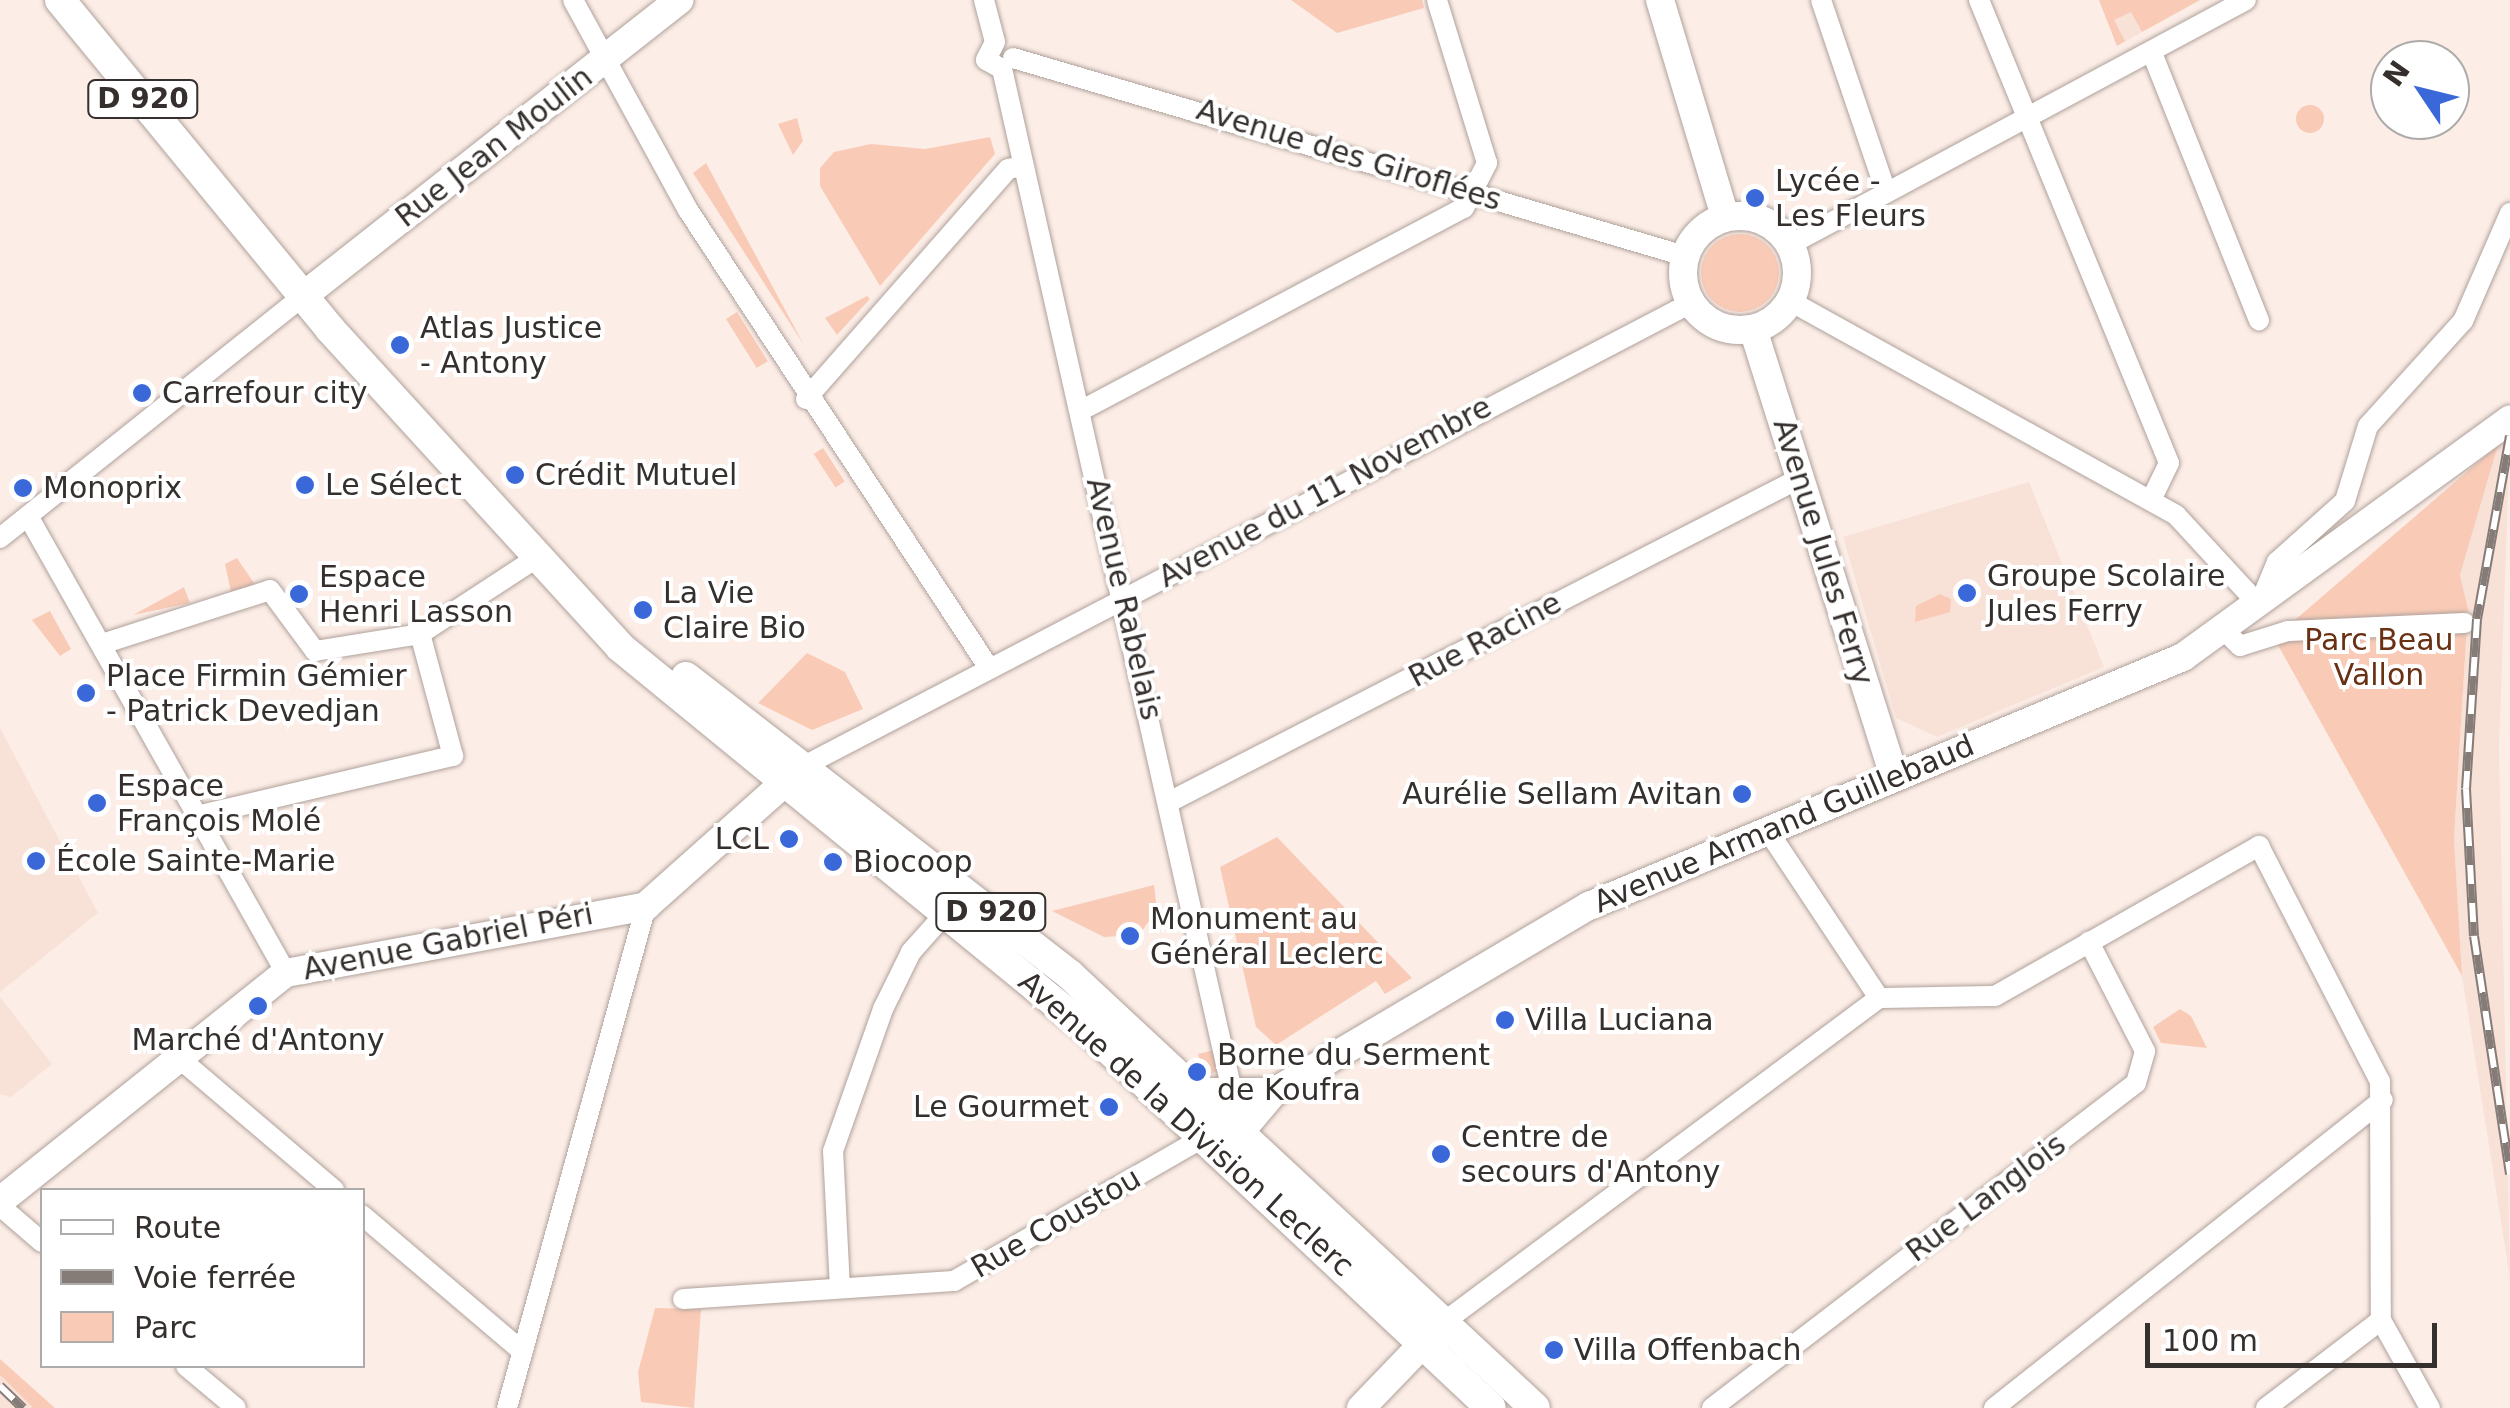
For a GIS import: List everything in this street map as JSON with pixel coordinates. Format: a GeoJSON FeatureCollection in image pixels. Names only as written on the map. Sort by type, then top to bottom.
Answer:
{"type":"FeatureCollection","features":[{"type":"Feature","properties":{"kind":"main road","name":"D 920"},"geometry":{"type":"LineString","coordinates":[[60,0],[307,293]]}},
{"type":"Feature","properties":{"kind":"main road","name":"Avenue de la Division Leclerc"},"geometry":{"type":"LineString","coordinates":[[307,293],[620,647],[956,900],[1208,1112],[1431,1334],[1535,1408]]}},
{"type":"Feature","properties":{"kind":"main road","name":"Avenue de la Division Leclerc"},"geometry":{"type":"LineString","coordinates":[[1208,1112],[1240,1131],[1431,1334],[1491,1408]]}},
{"type":"Feature","properties":{"kind":"street"},"geometry":{"type":"LineString","coordinates":[[573,0],[806,399],[989,668]]}},
{"type":"Feature","properties":{"kind":"street","name":"Rue Jean Moulin"},"geometry":{"type":"LineString","coordinates":[[307,293],[680,0]]}},
{"type":"Feature","properties":{"kind":"street"},"geometry":{"type":"LineString","coordinates":[[984,0],[995,42],[1007,64]]}},
{"type":"Feature","properties":{"kind":"street"},"geometry":{"type":"LineString","coordinates":[[1080,410],[1453,218],[1476,193],[1487,163],[1438,0]]}},
{"type":"Feature","properties":{"kind":"street"},"geometry":{"type":"LineString","coordinates":[[1660,0],[1725,217]]}},
{"type":"Feature","properties":{"kind":"street"},"geometry":{"type":"LineString","coordinates":[[1820,0],[1886,192]]}},
{"type":"Feature","properties":{"kind":"street"},"geometry":{"type":"LineString","coordinates":[[1979,0],[2169,463],[2151,500]]}},
{"type":"Feature","properties":{"kind":"street"},"geometry":{"type":"LineString","coordinates":[[1791,244],[2246,0]]}},
{"type":"Feature","properties":{"kind":"street"},"geometry":{"type":"LineString","coordinates":[[2152,53],[2259,320]]}},
{"type":"Feature","properties":{"kind":"street","name":"Avenue des Giroflées"},"geometry":{"type":"LineString","coordinates":[[1007,64],[1476,193],[1684,256]]}},
{"type":"Feature","properties":{"kind":"street","name":"Avenue Rabelais"},"geometry":{"type":"LineString","coordinates":[[1007,64],[1023,166],[1171,801],[1208,1112]]}},
{"type":"Feature","properties":{"kind":"street"},"geometry":{"type":"LineString","coordinates":[[806,399],[1008,169],[1023,166]]}},
{"type":"Feature","properties":{"kind":"street"},"geometry":{"type":"LineString","coordinates":[[1790,301],[2195,528],[2259,605],[2277,562],[2345,501],[2368,426],[2463,321],[2510,213]]}},
{"type":"Feature","properties":{"kind":"street"},"geometry":{"type":"LineString","coordinates":[[1725,217],[1764,220],[1791,244],[1790,301],[1753,329],[1718,326],[1691,303],[1684,256],[1725,217]]}},
{"type":"Feature","properties":{"kind":"street"},"geometry":{"type":"LineString","coordinates":[[0,538],[307,293]]}},
{"type":"Feature","properties":{"kind":"street","name":"Avenue du 11 Novembre"},"geometry":{"type":"LineString","coordinates":[[792,773],[1691,303]]}},
{"type":"Feature","properties":{"kind":"street","name":"Avenue Jules Ferry"},"geometry":{"type":"LineString","coordinates":[[1753,329],[1893,774]]}},
{"type":"Feature","properties":{"kind":"street","name":"Avenue Armand Guillebaud"},"geometry":{"type":"LineString","coordinates":[[2302,573],[2343,526],[2510,401]]}},
{"type":"Feature","properties":{"kind":"street","name":"Avenue Armand Guillebaud"},"geometry":{"type":"LineString","coordinates":[[1240,1131],[1274,1092],[1589,906],[1893,774],[2116,689],[2224,630],[2510,419]]}},
{"type":"Feature","properties":{"kind":"street","name":"Rue Racine"},"geometry":{"type":"LineString","coordinates":[[1171,801],[1800,478]]}},
{"type":"Feature","properties":{"kind":"street"},"geometry":{"type":"LineString","coordinates":[[28,516],[286,973]]}},
{"type":"Feature","properties":{"kind":"street"},"geometry":{"type":"LineString","coordinates":[[102,644],[270,590],[315,651],[420,634],[530,562]]}},
{"type":"Feature","properties":{"kind":"street"},"geometry":{"type":"LineString","coordinates":[[2224,630],[2240,646],[2288,631],[2466,623]]}},
{"type":"Feature","properties":{"kind":"street"},"geometry":{"type":"LineString","coordinates":[[200,815],[453,756],[420,634]]}},
{"type":"Feature","properties":{"kind":"street"},"geometry":{"type":"LineString","coordinates":[[508,1408],[646,906],[792,773]]}},
{"type":"Feature","properties":{"kind":"street"},"geometry":{"type":"LineString","coordinates":[[1766,828],[1879,998]]}},
{"type":"Feature","properties":{"kind":"street"},"geometry":{"type":"LineString","coordinates":[[1360,1408],[1431,1334],[1879,998],[1995,996],[2259,846],[2383,1100],[2381,1320],[2430,1408]]}},
{"type":"Feature","properties":{"kind":"street"},"geometry":{"type":"LineString","coordinates":[[840,1288],[832,1151],[883,1009],[911,952],[956,900]]}},
{"type":"Feature","properties":{"kind":"street","name":"Avenue Gabriel Péri"},"geometry":{"type":"LineString","coordinates":[[0,1204],[286,973],[646,906]]}},
{"type":"Feature","properties":{"kind":"street","name":"Rue Langlois"},"geometry":{"type":"LineString","coordinates":[[1712,1408],[2136,1083],[2145,1051],[2089,942]]}},
{"type":"Feature","properties":{"kind":"street"},"geometry":{"type":"LineString","coordinates":[[179,1058],[332,1188]]}},
{"type":"Feature","properties":{"kind":"street"},"geometry":{"type":"LineString","coordinates":[[1208,1112],[1274,1092]]}},
{"type":"Feature","properties":{"kind":"street"},"geometry":{"type":"LineString","coordinates":[[1994,1408],[2383,1100]]}},
{"type":"Feature","properties":{"kind":"street","name":"Rue Coustou"},"geometry":{"type":"LineString","coordinates":[[683,1298],[954,1281],[1208,1112]]}},
{"type":"Feature","properties":{"kind":"street"},"geometry":{"type":"LineString","coordinates":[[0,1204],[40,1240]]}},
{"type":"Feature","properties":{"kind":"street"},"geometry":{"type":"LineString","coordinates":[[365,1218],[523,1352]]}},
{"type":"Feature","properties":{"kind":"street"},"geometry":{"type":"LineString","coordinates":[[2266,1408],[2381,1320]]}},
{"type":"Feature","properties":{"kind":"street"},"geometry":{"type":"LineString","coordinates":[[188,1368],[236,1408]]}},
{"type":"Feature","properties":{"kind":"shaded area"},"geometry":{"type":"Polygon","coordinates":[[[2099,0],[2200,0],[2117,46],[2099,0]]]}},
{"type":"Feature","properties":{"kind":"shaded area"},"geometry":{"type":"Polygon","coordinates":[[[2510,437],[2499,748],[2510,1278],[2462,976],[2454,838],[2468,609],[2460,575],[2498,445],[2510,437]]]}},
{"type":"Feature","properties":{"kind":"shaded area","name":"Groupe Scolaire Jules Ferry"},"geometry":{"type":"Polygon","coordinates":[[[2029,482],[2104,667],[1937,737],[1896,718],[1843,537],[2029,482]]]}},
{"type":"Feature","properties":{"kind":"shaded area","name":"École Sainte-Marie"},"geometry":{"type":"Polygon","coordinates":[[[0,728],[98,913],[0,992],[0,728]]]}},
{"type":"Feature","properties":{"kind":"shaded area"},"geometry":{"type":"Polygon","coordinates":[[[0,997],[52,1064],[11,1097],[0,1094],[0,997]]]}},
{"type":"Feature","properties":{"kind":"shaded area"},"geometry":{"type":"Polygon","coordinates":[[[0,1375],[22,1398],[33,1408],[0,1408],[0,1375]]]}},
{"type":"Feature","properties":{"kind":"green space"},"geometry":{"type":"Polygon","coordinates":[[[1291,0],[1422,0],[1424,8],[1337,33],[1291,0]]]}},
{"type":"Feature","properties":{"kind":"green space"},"geometry":{"type":"Polygon","coordinates":[[[2099,0],[2200,0],[2142,32],[2131,12],[2114,20],[2125,41],[2117,46],[2099,0]]]}},
{"type":"Feature","properties":{"kind":"green space"},"geometry":{"type":"Polygon","coordinates":[[[2310,105],[2320,109],[2324,119],[2320,129],[2310,133],[2300,129],[2296,119],[2300,109],[2310,105]]]}},
{"type":"Feature","properties":{"kind":"green space"},"geometry":{"type":"Polygon","coordinates":[[[797,118],[803,141],[793,155],[778,124],[797,118]]]}},
{"type":"Feature","properties":{"kind":"green space"},"geometry":{"type":"Polygon","coordinates":[[[990,137],[995,154],[880,286],[820,186],[820,168],[834,152],[871,144],[925,149],[990,137]]]}},
{"type":"Feature","properties":{"kind":"green space"},"geometry":{"type":"Polygon","coordinates":[[[706,163],[804,345],[693,173],[706,163]]]}},
{"type":"Feature","properties":{"kind":"green space"},"geometry":{"type":"Polygon","coordinates":[[[1740,234],[1768,245],[1779,273],[1768,301],[1740,312],[1712,301],[1701,273],[1712,245],[1740,234]]]}},
{"type":"Feature","properties":{"kind":"green space"},"geometry":{"type":"Polygon","coordinates":[[[867,296],[870,299],[837,335],[825,318],[867,296]]]}},
{"type":"Feature","properties":{"kind":"green space"},"geometry":{"type":"Polygon","coordinates":[[[737,312],[768,361],[757,368],[726,319],[737,312]]]}},
{"type":"Feature","properties":{"kind":"green space","name":"Parc Beau Vallon"},"geometry":{"type":"Polygon","coordinates":[[[2498,445],[2460,575],[2468,609],[2454,838],[2462,976],[2274,638],[2498,445]]]}},
{"type":"Feature","properties":{"kind":"green space"},"geometry":{"type":"Polygon","coordinates":[[[823,448],[845,482],[836,488],[814,454],[823,448]]]}},
{"type":"Feature","properties":{"kind":"green space"},"geometry":{"type":"Polygon","coordinates":[[[237,558],[256,586],[231,592],[225,564],[237,558]]]}},
{"type":"Feature","properties":{"kind":"green space"},"geometry":{"type":"Polygon","coordinates":[[[184,587],[190,603],[133,615],[177,591],[184,587]]]}},
{"type":"Feature","properties":{"kind":"green space"},"geometry":{"type":"Polygon","coordinates":[[[1940,594],[1951,599],[1950,612],[1915,622],[1916,606],[1940,594]]]}},
{"type":"Feature","properties":{"kind":"green space"},"geometry":{"type":"Polygon","coordinates":[[[50,611],[71,649],[60,656],[32,620],[50,611]]]}},
{"type":"Feature","properties":{"kind":"green space"},"geometry":{"type":"Polygon","coordinates":[[[807,653],[845,672],[863,709],[812,730],[758,703],[807,653]]]}},
{"type":"Feature","properties":{"kind":"green space"},"geometry":{"type":"Polygon","coordinates":[[[1277,837],[1412,978],[1385,994],[1376,981],[1276,1045],[1256,1027],[1220,867],[1277,837]]]}},
{"type":"Feature","properties":{"kind":"green space"},"geometry":{"type":"Polygon","coordinates":[[[1154,885],[1157,910],[1139,935],[1104,937],[1052,911],[1154,885]]]}},
{"type":"Feature","properties":{"kind":"green space"},"geometry":{"type":"Polygon","coordinates":[[[2180,1009],[2191,1016],[2207,1048],[2161,1043],[2153,1027],[2180,1009]]]}},
{"type":"Feature","properties":{"kind":"green space"},"geometry":{"type":"Polygon","coordinates":[[[1215,1050],[1219,1069],[1205,1079],[1198,1054],[1215,1050]]]}},
{"type":"Feature","properties":{"kind":"green space"},"geometry":{"type":"Polygon","coordinates":[[[655,1308],[701,1309],[694,1408],[641,1402],[638,1372],[655,1308]]]}},
{"type":"Feature","properties":{"kind":"green space"},"geometry":{"type":"Polygon","coordinates":[[[0,1359],[55,1408],[33,1408],[0,1375],[0,1359]]]}},
{"type":"Feature","properties":{"kind":"railway"},"geometry":{"type":"LineString","coordinates":[[2510,436],[2477,619],[2466,789],[2474,936],[2510,1174]]}},
{"type":"Feature","properties":{"kind":"railway"},"geometry":{"type":"LineString","coordinates":[[0,1386],[23,1408]]}},
{"type":"Feature","properties":{"kind":"place","name":"Lycée - Les Fleurs"},"geometry":{"type":"Point","coordinates":[1755,198]}},
{"type":"Feature","properties":{"kind":"place","name":"Atlas Justice - Antony"},"geometry":{"type":"Point","coordinates":[400,345]}},
{"type":"Feature","properties":{"kind":"place","name":"Carrefour city"},"geometry":{"type":"Point","coordinates":[142,393]}},
{"type":"Feature","properties":{"kind":"place","name":"Crédit Mutuel"},"geometry":{"type":"Point","coordinates":[515,475]}},
{"type":"Feature","properties":{"kind":"place","name":"Le Sélect"},"geometry":{"type":"Point","coordinates":[305,485]}},
{"type":"Feature","properties":{"kind":"place","name":"Monoprix"},"geometry":{"type":"Point","coordinates":[23,488]}},
{"type":"Feature","properties":{"kind":"place","name":"Groupe Scolaire Jules Ferry"},"geometry":{"type":"Point","coordinates":[1967,593]}},
{"type":"Feature","properties":{"kind":"place","name":"Espace Henri Lasson"},"geometry":{"type":"Point","coordinates":[299,594]}},
{"type":"Feature","properties":{"kind":"place","name":"La Vie Claire Bio"},"geometry":{"type":"Point","coordinates":[643,610]}},
{"type":"Feature","properties":{"kind":"place","name":"Place Firmin Gémier - Patrick Devedjan"},"geometry":{"type":"Point","coordinates":[86,693]}},
{"type":"Feature","properties":{"kind":"place","name":"Aurélie Sellam Avitan"},"geometry":{"type":"Point","coordinates":[1742,794]}},
{"type":"Feature","properties":{"kind":"place","name":"Espace François Molé"},"geometry":{"type":"Point","coordinates":[97,803]}},
{"type":"Feature","properties":{"kind":"place","name":"LCL"},"geometry":{"type":"Point","coordinates":[789,839]}},
{"type":"Feature","properties":{"kind":"place","name":"École Sainte-Marie"},"geometry":{"type":"Point","coordinates":[36,861]}},
{"type":"Feature","properties":{"kind":"place","name":"Biocoop"},"geometry":{"type":"Point","coordinates":[833,862]}},
{"type":"Feature","properties":{"kind":"place","name":"Monument au Général Leclerc"},"geometry":{"type":"Point","coordinates":[1130,936]}},
{"type":"Feature","properties":{"kind":"place","name":"Marché d'Antony"},"geometry":{"type":"Point","coordinates":[258,1006]}},
{"type":"Feature","properties":{"kind":"place","name":"Villa Luciana"},"geometry":{"type":"Point","coordinates":[1505,1020]}},
{"type":"Feature","properties":{"kind":"place","name":"Borne du Serment de Koufra"},"geometry":{"type":"Point","coordinates":[1197,1072]}},
{"type":"Feature","properties":{"kind":"place","name":"Le Gourmet"},"geometry":{"type":"Point","coordinates":[1109,1107]}},
{"type":"Feature","properties":{"kind":"place","name":"Centre de secours d'Antony"},"geometry":{"type":"Point","coordinates":[1441,1154]}},
{"type":"Feature","properties":{"kind":"place","name":"Villa Offenbach"},"geometry":{"type":"Point","coordinates":[1554,1350]}}]}
